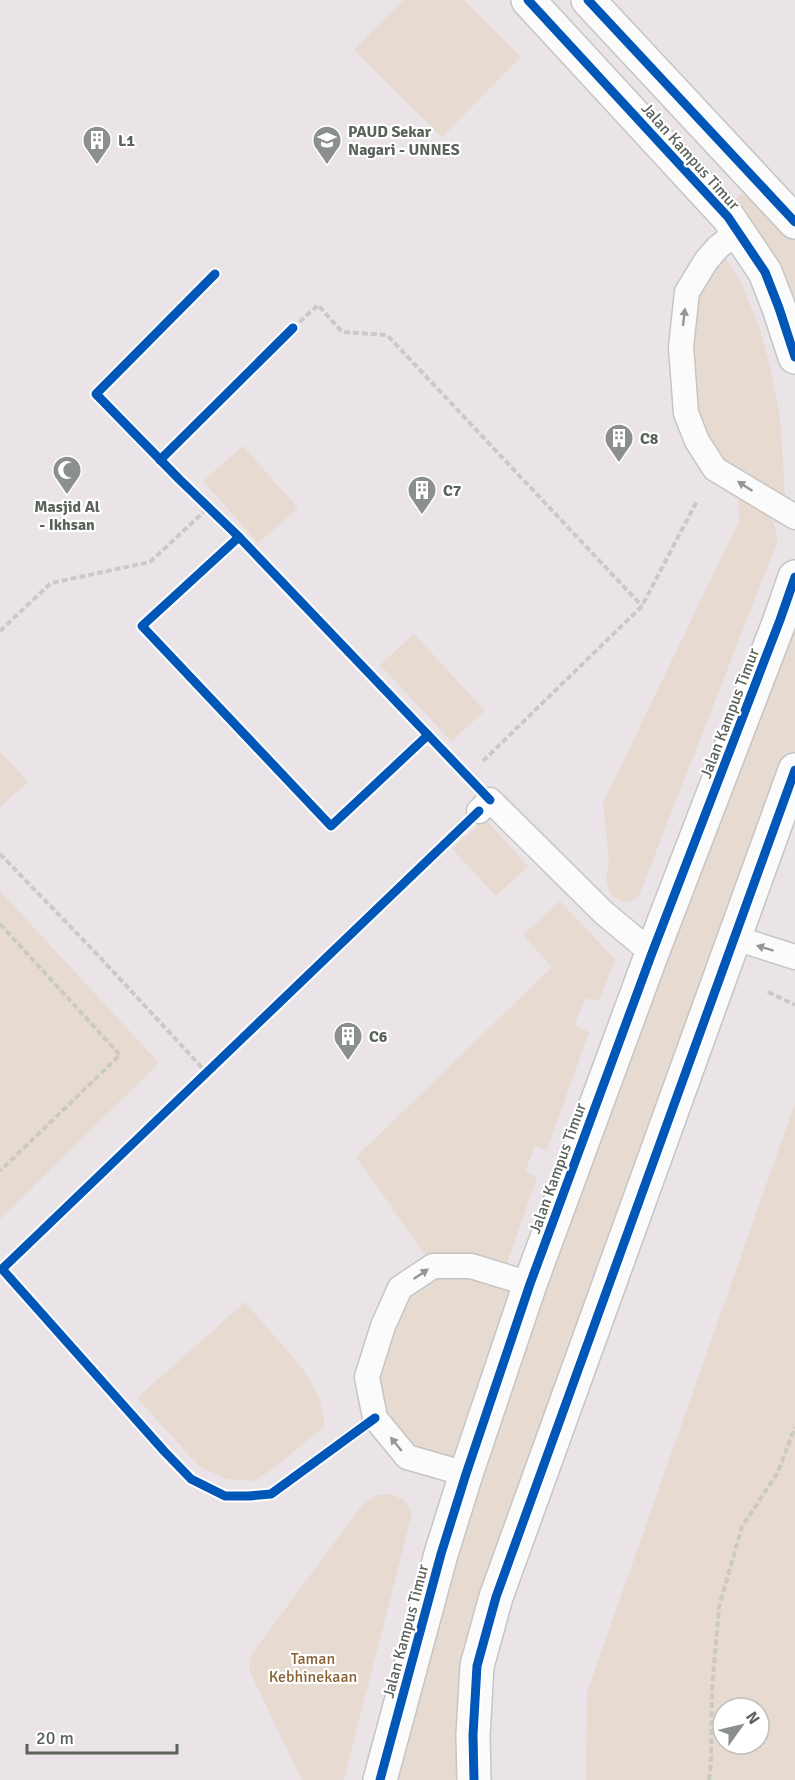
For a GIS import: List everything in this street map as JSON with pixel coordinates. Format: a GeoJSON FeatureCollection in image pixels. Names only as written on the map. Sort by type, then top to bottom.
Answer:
{"type":"FeatureCollection","features":[{"type":"Feature","properties":{"kind":"street","name":"Jalan Kampus Timur"},"geometry":{"type":"LineString","coordinates":[[528,0],[728,217],[765,272],[795,357]]}},
{"type":"Feature","properties":{"kind":"street","name":"Jalan Kampus Timur"},"geometry":{"type":"LineString","coordinates":[[588,0],[795,222]]}},
{"type":"Feature","properties":{"kind":"street","name":"Jalan Kampus Timur"},"geometry":{"type":"LineString","coordinates":[[380,1780],[441,1554],[530,1284],[652,953],[795,577]]}},
{"type":"Feature","properties":{"kind":"street"},"geometry":{"type":"LineString","coordinates":[[474,1780],[473,1735],[477,1666],[496,1597],[793,783]]}},
{"type":"Feature","properties":{"kind":"lane"},"geometry":{"type":"LineString","coordinates":[[738,232],[718,247],[706,261],[687,292],[681,347],[686,413],[698,441],[715,469],[795,517]]}},
{"type":"Feature","properties":{"kind":"lane"},"geometry":{"type":"LineString","coordinates":[[485,805],[604,913],[652,953]]}},
{"type":"Feature","properties":{"kind":"lane"},"geometry":{"type":"LineString","coordinates":[[735,938],[795,957]]}},
{"type":"Feature","properties":{"kind":"lane"},"geometry":{"type":"LineString","coordinates":[[466,1474],[406,1457],[375,1418],[367,1377],[383,1326],[400,1288],[433,1266],[471,1266],[530,1284]]}},
{"type":"Feature","properties":{"kind":"path"},"geometry":{"type":"LineString","coordinates":[[285,337],[318,305],[342,332],[387,335],[642,606]]}},
{"type":"Feature","properties":{"kind":"path"},"geometry":{"type":"LineString","coordinates":[[485,805],[467,776],[642,606],[715,469]]}},
{"type":"Feature","properties":{"kind":"path"},"geometry":{"type":"LineString","coordinates":[[0,631],[51,583],[150,562],[208,508]]}},
{"type":"Feature","properties":{"kind":"path"},"geometry":{"type":"LineString","coordinates":[[0,854],[210,1071],[199,1081]]}},
{"type":"Feature","properties":{"kind":"path"},"geometry":{"type":"LineString","coordinates":[[0,924],[120,1055],[0,1171]]}},
{"type":"Feature","properties":{"kind":"path"},"geometry":{"type":"LineString","coordinates":[[766,991],[795,1005]]}},
{"type":"Feature","properties":{"kind":"path"},"geometry":{"type":"LineString","coordinates":[[3,1271],[10,1260]]}},
{"type":"Feature","properties":{"kind":"path"},"geometry":{"type":"LineString","coordinates":[[709,1780],[712,1690],[719,1607],[742,1527],[778,1472],[795,1427]]}},
{"type":"Feature","properties":{"kind":"green space"},"geometry":{"type":"Polygon","coordinates":[[[403,0],[464,0],[521,57],[442,137],[354,50],[403,0]]]}},
{"type":"Feature","properties":{"kind":"green space"},"geometry":{"type":"Polygon","coordinates":[[[766,191],[795,222],[795,363],[728,217],[739,195],[766,191]]]}},
{"type":"Feature","properties":{"kind":"green space"},"geometry":{"type":"Polygon","coordinates":[[[725,257],[741,282],[759,326],[770,367],[780,416],[785,496],[761,484],[721,457],[707,436],[694,409],[690,376],[695,288],[712,264],[725,257]]]}},
{"type":"Feature","properties":{"kind":"green space"},"geometry":{"type":"Polygon","coordinates":[[[243,446],[298,508],[258,543],[203,481],[243,446]]]}},
{"type":"Feature","properties":{"kind":"green space"},"geometry":{"type":"Polygon","coordinates":[[[738,495],[760,507],[773,520],[778,540],[638,898],[630,902],[620,901],[610,894],[606,879],[609,860],[603,803],[739,521],[738,495]]]}},
{"type":"Feature","properties":{"kind":"green space"},"geometry":{"type":"Polygon","coordinates":[[[795,577],[795,770],[496,1597],[474,1780],[380,1780],[466,1474],[440,1467],[375,1418],[383,1326],[433,1266],[356,1157],[552,967],[523,935],[560,901],[615,959],[600,1000],[585,999],[574,1025],[589,1032],[547,1150],[535,1146],[525,1172],[537,1177],[503,1275],[530,1284],[795,577]]]}},
{"type":"Feature","properties":{"kind":"green space"},"geometry":{"type":"Polygon","coordinates":[[[414,634],[485,711],[451,741],[380,665],[414,634]]]}},
{"type":"Feature","properties":{"kind":"green space"},"geometry":{"type":"Polygon","coordinates":[[[0,751],[28,782],[0,807],[0,751]]]}},
{"type":"Feature","properties":{"kind":"green space"},"geometry":{"type":"Polygon","coordinates":[[[485,819],[528,866],[496,896],[452,849],[485,819]]]}},
{"type":"Feature","properties":{"kind":"green space"},"geometry":{"type":"Polygon","coordinates":[[[0,891],[159,1063],[0,1219],[0,891]]]}},
{"type":"Feature","properties":{"kind":"green space"},"geometry":{"type":"Polygon","coordinates":[[[795,1103],[795,1780],[586,1780],[587,1692],[795,1103]]]}},
{"type":"Feature","properties":{"kind":"green space"},"geometry":{"type":"Polygon","coordinates":[[[245,1302],[303,1369],[320,1399],[325,1426],[254,1481],[227,1479],[200,1467],[137,1398],[245,1302]]]}},
{"type":"Feature","properties":{"kind":"green space","name":"Taman Kebhinekaan"},"geometry":{"type":"Polygon","coordinates":[[[389,1494],[403,1499],[412,1513],[344,1780],[302,1780],[249,1670],[251,1655],[363,1504],[377,1495],[389,1494]]]}},
{"type":"Feature","properties":{"kind":"cycle path"},"geometry":{"type":"LineString","coordinates":[[528,0],[728,217],[765,272],[795,357]]}},
{"type":"Feature","properties":{"kind":"cycle path"},"geometry":{"type":"LineString","coordinates":[[588,0],[795,222]]}},
{"type":"Feature","properties":{"kind":"cycle path"},"geometry":{"type":"LineString","coordinates":[[215,274],[96,394],[239,537],[428,735]]}},
{"type":"Feature","properties":{"kind":"cycle path"},"geometry":{"type":"LineString","coordinates":[[160,460],[293,328]]}},
{"type":"Feature","properties":{"kind":"cycle path"},"geometry":{"type":"LineString","coordinates":[[239,537],[142,626],[331,826],[428,735],[490,800]]}},
{"type":"Feature","properties":{"kind":"cycle path"},"geometry":{"type":"LineString","coordinates":[[380,1780],[441,1554],[530,1284],[652,953],[795,577]]}},
{"type":"Feature","properties":{"kind":"cycle path"},"geometry":{"type":"LineString","coordinates":[[474,1780],[473,1735],[477,1666],[496,1597],[795,770]]}},
{"type":"Feature","properties":{"kind":"cycle path"},"geometry":{"type":"LineString","coordinates":[[375,1418],[271,1494],[225,1496],[191,1479],[2,1269],[479,811]]}},
{"type":"Feature","properties":{"kind":"place","name":"L1"},"geometry":{"type":"Point","coordinates":[97,166]}},
{"type":"Feature","properties":{"kind":"place","name":"PAUD Sekar Nagari - UNNES"},"geometry":{"type":"Point","coordinates":[327,166]}},
{"type":"Feature","properties":{"kind":"place","name":"C8"},"geometry":{"type":"Point","coordinates":[619,464]}},
{"type":"Feature","properties":{"kind":"place","name":"Masjid Al - Ikhsan"},"geometry":{"type":"Point","coordinates":[67,496]}},
{"type":"Feature","properties":{"kind":"place","name":"C7"},"geometry":{"type":"Point","coordinates":[422,516]}},
{"type":"Feature","properties":{"kind":"place","name":"C6"},"geometry":{"type":"Point","coordinates":[348,1062]}}]}
